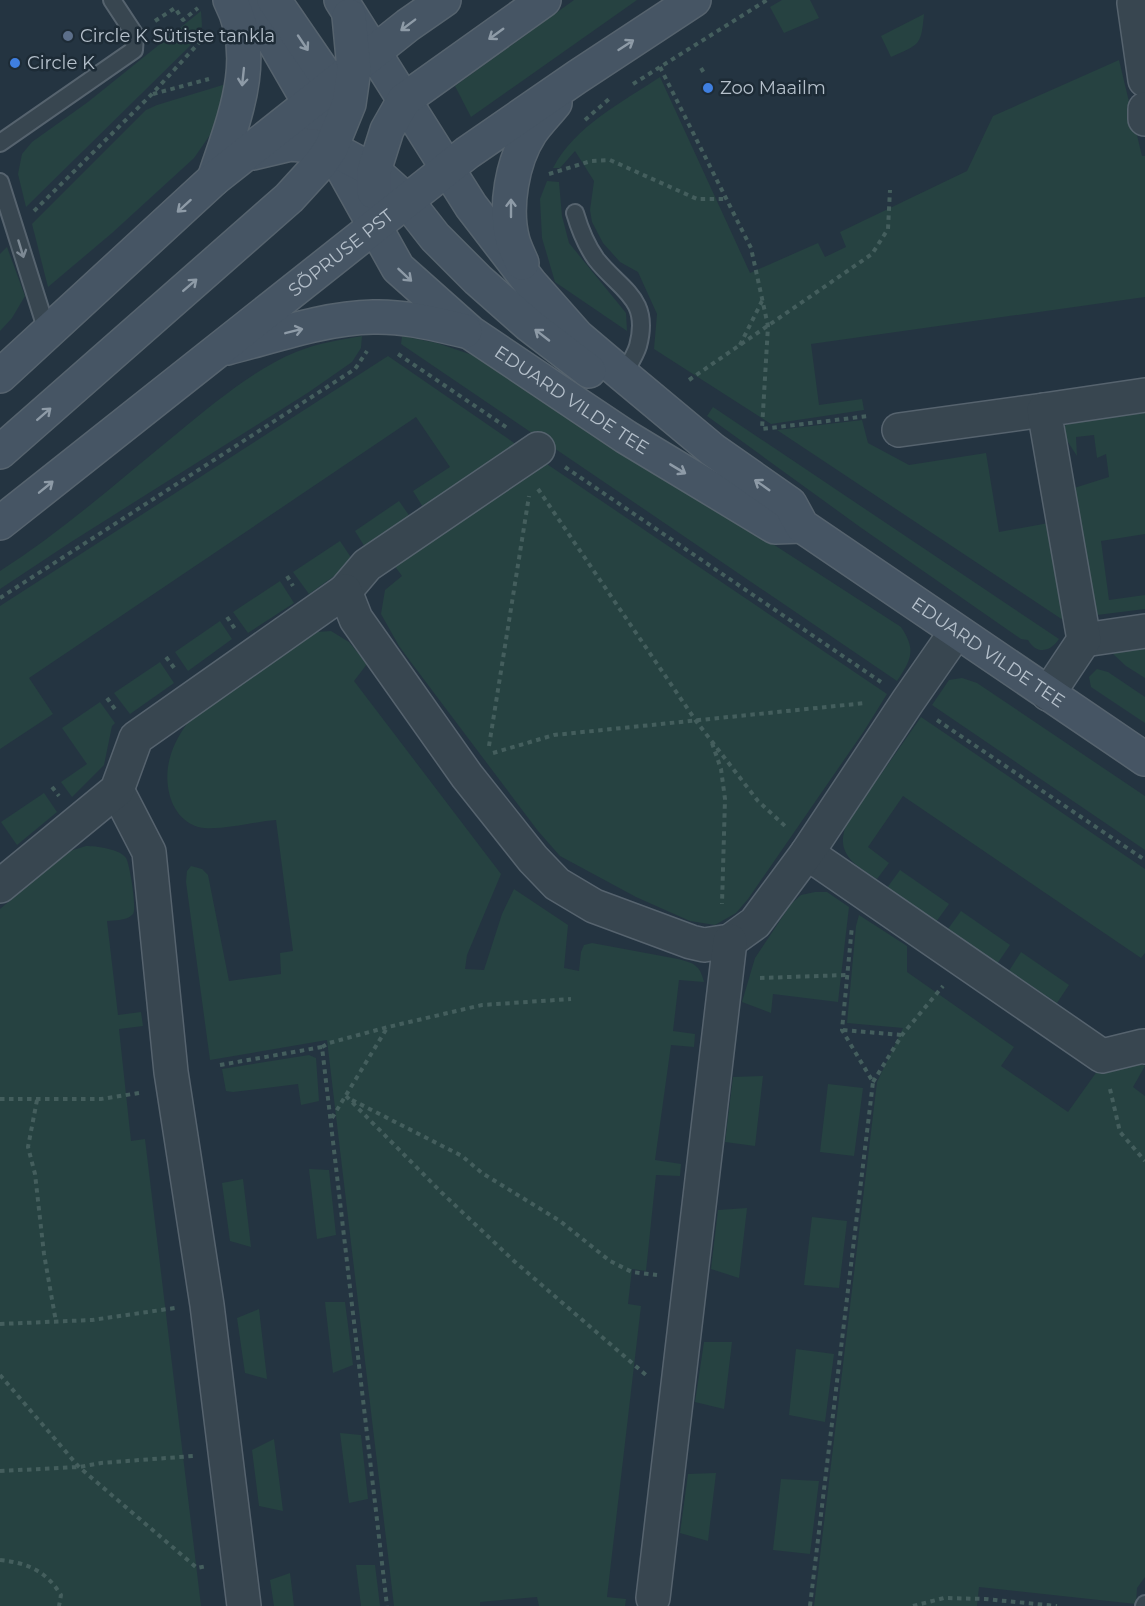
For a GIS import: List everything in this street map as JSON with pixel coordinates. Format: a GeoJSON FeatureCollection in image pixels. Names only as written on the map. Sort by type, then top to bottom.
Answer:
{"type":"FeatureCollection","features":[{"type":"Feature","properties":{"kind":"main road"},"geometry":{"type":"LineString","coordinates":[[250,0],[344,83]]}},
{"type":"Feature","properties":{"kind":"main road"},"geometry":{"type":"LineString","coordinates":[[274,0],[387,130],[450,156]]}},
{"type":"Feature","properties":{"kind":"main road"},"geometry":{"type":"LineString","coordinates":[[0,376],[214,179],[344,83],[408,25],[444,0]]}},
{"type":"Feature","properties":{"kind":"main road"},"geometry":{"type":"LineString","coordinates":[[373,227],[374,171],[387,130],[404,100],[544,0]]}},
{"type":"Feature","properties":{"kind":"main road","name":"SÕPRUSE PST"},"geometry":{"type":"LineString","coordinates":[[0,524],[373,227],[406,200],[450,156],[577,77],[694,0]]}},
{"type":"Feature","properties":{"kind":"main road"},"geometry":{"type":"LineString","coordinates":[[344,83],[345,6]]}},
{"type":"Feature","properties":{"kind":"main road"},"geometry":{"type":"LineString","coordinates":[[214,179],[239,101],[244,73],[239,18],[216,10]]}},
{"type":"Feature","properties":{"kind":"main road"},"geometry":{"type":"LineString","coordinates":[[531,284],[513,240],[511,193],[518,162],[531,133],[577,77]]}},
{"type":"Feature","properties":{"kind":"main road","name":"EDUARD VILDE TEE"},"geometry":{"type":"LineString","coordinates":[[802,526],[775,527],[626,437],[471,333],[398,268],[373,227],[331,148],[344,83],[404,100],[450,156],[471,206],[531,284],[578,336],[623,375],[713,450],[790,504],[802,526],[1145,759]]}},
{"type":"Feature","properties":{"kind":"main road"},"geometry":{"type":"LineString","coordinates":[[245,155],[291,144],[331,148],[374,171],[406,200],[447,249],[478,280],[529,325],[599,379],[713,450]]}},
{"type":"Feature","properties":{"kind":"main road"},"geometry":{"type":"LineString","coordinates":[[0,452],[289,198],[321,163],[331,148]]}},
{"type":"Feature","properties":{"kind":"main road"},"geometry":{"type":"LineString","coordinates":[[217,350],[313,326],[375,316],[422,321],[471,333]]}},
{"type":"Feature","properties":{"kind":"street"},"geometry":{"type":"LineString","coordinates":[[1138,2],[1145,80]]}},
{"type":"Feature","properties":{"kind":"street"},"geometry":{"type":"LineString","coordinates":[[1145,109],[1145,119]]}},
{"type":"Feature","properties":{"kind":"street"},"geometry":{"type":"LineString","coordinates":[[899,430],[1145,395]]}},
{"type":"Feature","properties":{"kind":"street"},"geometry":{"type":"LineString","coordinates":[[1044,410],[1084,640],[1048,694]]}},
{"type":"Feature","properties":{"kind":"street"},"geometry":{"type":"LineString","coordinates":[[0,886],[117,790],[136,738],[345,591],[367,565],[535,463]]}},
{"type":"Feature","properties":{"kind":"street"},"geometry":{"type":"LineString","coordinates":[[345,591],[356,619],[467,776],[533,859],[557,884],[594,906],[704,945],[730,941],[755,923],[807,853],[956,632]]}},
{"type":"Feature","properties":{"kind":"street"},"geometry":{"type":"LineString","coordinates":[[1084,640],[1145,631]]}},
{"type":"Feature","properties":{"kind":"street"},"geometry":{"type":"LineString","coordinates":[[117,790],[149,852],[171,1072],[207,1305],[244,1606]]}},
{"type":"Feature","properties":{"kind":"street"},"geometry":{"type":"LineString","coordinates":[[807,853],[1102,1056],[1145,1047]]}},
{"type":"Feature","properties":{"kind":"street"},"geometry":{"type":"LineString","coordinates":[[653,1598],[730,941]]}},
{"type":"Feature","properties":{"kind":"lane"},"geometry":{"type":"LineString","coordinates":[[0,143],[134,50],[135,35],[112,0]]}},
{"type":"Feature","properties":{"kind":"lane"},"geometry":{"type":"LineString","coordinates":[[2,188],[47,331]]}},
{"type":"Feature","properties":{"kind":"lane"},"geometry":{"type":"LineString","coordinates":[[575,213],[580,233],[596,259],[628,290],[639,309],[638,346],[623,375]]}},
{"type":"Feature","properties":{"kind":"path"},"geometry":{"type":"LineString","coordinates":[[630,86],[767,0]]}},
{"type":"Feature","properties":{"kind":"path"},"geometry":{"type":"LineString","coordinates":[[135,35],[175,8],[183,20],[216,10]]}},
{"type":"Feature","properties":{"kind":"path"},"geometry":{"type":"LineString","coordinates":[[29,216],[152,94],[216,10]]}},
{"type":"Feature","properties":{"kind":"path"},"geometry":{"type":"LineString","coordinates":[[660,67],[751,248],[768,326],[762,429],[881,414],[899,430]]}},
{"type":"Feature","properties":{"kind":"path"},"geometry":{"type":"LineString","coordinates":[[701,68],[704,73]]}},
{"type":"Feature","properties":{"kind":"path"},"geometry":{"type":"LineString","coordinates":[[152,94],[219,76]]}},
{"type":"Feature","properties":{"kind":"path"},"geometry":{"type":"LineString","coordinates":[[579,126],[610,99]]}},
{"type":"Feature","properties":{"kind":"path"},"geometry":{"type":"LineString","coordinates":[[538,178],[591,161],[610,160],[697,199],[727,199]]}},
{"type":"Feature","properties":{"kind":"path"},"geometry":{"type":"LineString","coordinates":[[689,380],[872,254],[888,229],[890,190]]}},
{"type":"Feature","properties":{"kind":"path"},"geometry":{"type":"LineString","coordinates":[[739,346],[763,301]]}},
{"type":"Feature","properties":{"kind":"path"},"geometry":{"type":"LineString","coordinates":[[0,598],[355,369],[370,345]]}},
{"type":"Feature","properties":{"kind":"path"},"geometry":{"type":"LineString","coordinates":[[394,351],[535,463],[890,688]]}},
{"type":"Feature","properties":{"kind":"path"},"geometry":{"type":"LineString","coordinates":[[535,463],[491,740],[487,751],[492,753],[555,735],[873,702]]}},
{"type":"Feature","properties":{"kind":"path"},"geometry":{"type":"LineString","coordinates":[[535,463],[548,506],[696,721],[758,801],[793,833],[807,853]]}},
{"type":"Feature","properties":{"kind":"path"},"geometry":{"type":"LineString","coordinates":[[935,718],[1145,860]]}},
{"type":"Feature","properties":{"kind":"path"},"geometry":{"type":"LineString","coordinates":[[711,739],[721,769],[725,799],[722,915],[730,941]]}},
{"type":"Feature","properties":{"kind":"path"},"geometry":{"type":"LineString","coordinates":[[861,890],[854,911],[842,1030],[873,1082]]}},
{"type":"Feature","properties":{"kind":"path"},"geometry":{"type":"LineString","coordinates":[[810,1606],[873,1082],[902,1035],[936,996],[962,960]]}},
{"type":"Feature","properties":{"kind":"path"},"geometry":{"type":"LineString","coordinates":[[726,978],[847,975]]}},
{"type":"Feature","properties":{"kind":"path"},"geometry":{"type":"LineString","coordinates":[[220,1065],[322,1047],[388,1027],[482,1005],[571,999]]}},
{"type":"Feature","properties":{"kind":"path"},"geometry":{"type":"LineString","coordinates":[[331,1120],[388,1027]]}},
{"type":"Feature","properties":{"kind":"path"},"geometry":{"type":"LineString","coordinates":[[842,1030],[902,1035]]}},
{"type":"Feature","properties":{"kind":"path"},"geometry":{"type":"LineString","coordinates":[[322,1047],[387,1606]]}},
{"type":"Feature","properties":{"kind":"path"},"geometry":{"type":"LineString","coordinates":[[1102,1056],[1120,1132],[1145,1161]]}},
{"type":"Feature","properties":{"kind":"path"},"geometry":{"type":"LineString","coordinates":[[0,1098],[101,1099],[139,1093]]}},
{"type":"Feature","properties":{"kind":"path"},"geometry":{"type":"LineString","coordinates":[[345,1096],[462,1156],[482,1173],[560,1221],[610,1261],[632,1272],[690,1279]]}},
{"type":"Feature","properties":{"kind":"path"},"geometry":{"type":"LineString","coordinates":[[345,1096],[514,1261],[676,1402]]}},
{"type":"Feature","properties":{"kind":"path"},"geometry":{"type":"LineString","coordinates":[[37,1100],[28,1147],[35,1174],[44,1254],[56,1322]]}},
{"type":"Feature","properties":{"kind":"path"},"geometry":{"type":"LineString","coordinates":[[0,1324],[92,1320],[207,1305]]}},
{"type":"Feature","properties":{"kind":"path"},"geometry":{"type":"LineString","coordinates":[[0,1375],[79,1467],[197,1568],[238,1562]]}},
{"type":"Feature","properties":{"kind":"path"},"geometry":{"type":"LineString","coordinates":[[0,1471],[138,1462],[224,1452]]}},
{"type":"Feature","properties":{"kind":"path"},"geometry":{"type":"LineString","coordinates":[[0,1560],[40,1570],[61,1595],[59,1606]]}},
{"type":"Feature","properties":{"kind":"path"},"geometry":{"type":"LineString","coordinates":[[913,1606],[944,1598],[954,1598],[1057,1606]]}},
{"type":"Feature","properties":{"kind":"green space"},"geometry":{"type":"Polygon","coordinates":[[[574,0],[637,0],[471,117],[455,86],[574,0]]]}},
{"type":"Feature","properties":{"kind":"green space"},"geometry":{"type":"Polygon","coordinates":[[[782,0],[810,0],[819,18],[784,33],[770,7],[782,0]]]}},
{"type":"Feature","properties":{"kind":"green space"},"geometry":{"type":"Polygon","coordinates":[[[201,11],[202,26],[197,39],[26,207],[18,174],[22,154],[32,142],[88,102],[201,11]]]}},
{"type":"Feature","properties":{"kind":"green space"},"geometry":{"type":"Polygon","coordinates":[[[924,14],[922,32],[917,43],[891,57],[881,36],[924,14]]]}},
{"type":"Feature","properties":{"kind":"green space"},"geometry":{"type":"Polygon","coordinates":[[[1119,60],[1142,156],[1145,156],[1145,297],[811,344],[819,405],[862,399],[864,410],[771,424],[654,349],[657,314],[638,272],[620,262],[603,243],[592,222],[590,210],[594,181],[575,151],[560,168],[553,168],[562,153],[600,116],[660,77],[750,273],[818,243],[825,257],[846,247],[840,232],[967,171],[993,116],[1119,60]]]}},
{"type":"Feature","properties":{"kind":"green space"},"geometry":{"type":"Polygon","coordinates":[[[226,84],[220,111],[210,135],[194,158],[112,233],[48,287],[32,224],[146,110],[226,84]]]}},
{"type":"Feature","properties":{"kind":"green space"},"geometry":{"type":"Polygon","coordinates":[[[547,181],[559,182],[562,216],[569,243],[626,313],[627,331],[555,282],[542,238],[540,199],[547,181]]]}},
{"type":"Feature","properties":{"kind":"green space"},"geometry":{"type":"Polygon","coordinates":[[[7,247],[25,296],[12,318],[0,331],[0,254],[7,247]]]}},
{"type":"Feature","properties":{"kind":"green space"},"geometry":{"type":"Polygon","coordinates":[[[362,336],[361,348],[352,362],[309,392],[0,589],[0,571],[70,521],[235,387],[266,367],[296,352],[320,344],[362,336]]]}},
{"type":"Feature","properties":{"kind":"green space"},"geometry":{"type":"Polygon","coordinates":[[[402,336],[437,343],[490,361],[901,627],[909,642],[910,654],[897,681],[401,344],[402,336]]]}},
{"type":"Feature","properties":{"kind":"green space"},"geometry":{"type":"Polygon","coordinates":[[[388,356],[520,447],[426,512],[413,491],[450,467],[416,417],[29,678],[53,714],[0,749],[0,606],[388,356]]]}},
{"type":"Feature","properties":{"kind":"green space"},"geometry":{"type":"Polygon","coordinates":[[[713,407],[1059,639],[1052,647],[1039,650],[1028,640],[1021,639],[860,527],[707,416],[713,407]]]}},
{"type":"Feature","properties":{"kind":"green space"},"geometry":{"type":"Polygon","coordinates":[[[1145,408],[1145,534],[1101,541],[1109,600],[1145,595],[1145,609],[1089,616],[1071,489],[1109,477],[1106,454],[1097,458],[1094,435],[1076,437],[1077,456],[1064,436],[1065,426],[1068,421],[1145,408]]]}},
{"type":"Feature","properties":{"kind":"green space"},"geometry":{"type":"Polygon","coordinates":[[[862,420],[868,443],[909,465],[986,453],[999,532],[1054,522],[1066,622],[777,430],[862,420]]]}},
{"type":"Feature","properties":{"kind":"green space"},"geometry":{"type":"Polygon","coordinates":[[[538,458],[887,694],[748,899],[736,913],[715,925],[690,921],[636,897],[560,856],[538,831],[410,661],[381,614],[385,590],[402,576],[391,561],[538,458]]]}},
{"type":"Feature","properties":{"kind":"green space"},"geometry":{"type":"Polygon","coordinates":[[[399,501],[413,521],[368,552],[355,531],[399,501]]]}},
{"type":"Feature","properties":{"kind":"green space"},"geometry":{"type":"Polygon","coordinates":[[[340,541],[354,562],[309,594],[293,572],[340,541]]]}},
{"type":"Feature","properties":{"kind":"green space"},"geometry":{"type":"Polygon","coordinates":[[[280,581],[294,603],[248,633],[233,612],[280,581]]]}},
{"type":"Feature","properties":{"kind":"green space"},"geometry":{"type":"Polygon","coordinates":[[[220,621],[232,639],[188,671],[175,652],[220,621]]]}},
{"type":"Feature","properties":{"kind":"green space"},"geometry":{"type":"Polygon","coordinates":[[[331,631],[349,642],[367,664],[354,681],[501,874],[467,955],[465,969],[484,970],[502,914],[514,889],[568,925],[564,968],[579,971],[584,945],[592,943],[684,960],[696,966],[704,982],[679,980],[673,1031],[695,1034],[694,1047],[671,1045],[655,1160],[681,1164],[680,1176],[656,1175],[646,1271],[632,1269],[628,1304],[641,1306],[607,1597],[626,1599],[625,1606],[539,1606],[537,1597],[480,1602],[480,1606],[394,1606],[327,1040],[210,1060],[186,882],[187,871],[191,866],[202,869],[208,875],[229,981],[281,974],[280,953],[293,951],[276,820],[215,828],[198,827],[188,822],[180,816],[170,797],[167,776],[171,754],[175,743],[194,714],[307,637],[317,632],[331,631]]]}},
{"type":"Feature","properties":{"kind":"green space"},"geometry":{"type":"Polygon","coordinates":[[[1145,646],[1145,678],[1126,666],[1110,651],[1145,646]]]}},
{"type":"Feature","properties":{"kind":"green space"},"geometry":{"type":"Polygon","coordinates":[[[160,662],[174,683],[130,714],[114,693],[160,662]]]}},
{"type":"Feature","properties":{"kind":"green space"},"geometry":{"type":"Polygon","coordinates":[[[1097,669],[1108,672],[1145,697],[1145,723],[1091,687],[1089,677],[1097,669]]]}},
{"type":"Feature","properties":{"kind":"green space"},"geometry":{"type":"Polygon","coordinates":[[[962,678],[977,683],[1145,796],[1145,850],[932,705],[949,680],[962,678]]]}},
{"type":"Feature","properties":{"kind":"green space"},"geometry":{"type":"Polygon","coordinates":[[[100,702],[115,723],[112,726],[104,765],[72,797],[61,782],[87,764],[62,728],[100,702]]]}},
{"type":"Feature","properties":{"kind":"green space"},"geometry":{"type":"Polygon","coordinates":[[[921,717],[1145,869],[1145,953],[1141,958],[903,796],[868,847],[889,863],[877,879],[848,857],[843,842],[847,823],[921,717]]]}},
{"type":"Feature","properties":{"kind":"green space"},"geometry":{"type":"Polygon","coordinates":[[[44,793],[57,812],[17,845],[1,822],[44,793]]]}},
{"type":"Feature","properties":{"kind":"green space"},"geometry":{"type":"Polygon","coordinates":[[[86,846],[108,849],[123,855],[128,862],[132,887],[133,914],[124,919],[107,921],[118,1015],[141,1012],[143,1026],[119,1029],[131,1141],[145,1139],[201,1606],[0,1606],[0,909],[67,852],[86,846]]]}},
{"type":"Feature","properties":{"kind":"green space"},"geometry":{"type":"Polygon","coordinates":[[[900,870],[949,904],[936,922],[887,888],[900,870]]]}},
{"type":"Feature","properties":{"kind":"green space"},"geometry":{"type":"Polygon","coordinates":[[[827,892],[849,907],[838,1002],[773,994],[771,1013],[742,1002],[755,958],[791,904],[801,895],[827,892]]]}},
{"type":"Feature","properties":{"kind":"green space"},"geometry":{"type":"Polygon","coordinates":[[[961,911],[1010,945],[997,964],[948,929],[961,911]]]}},
{"type":"Feature","properties":{"kind":"green space"},"geometry":{"type":"Polygon","coordinates":[[[859,915],[907,946],[907,972],[1014,1047],[1001,1066],[1068,1112],[1098,1070],[1134,1060],[1145,1066],[1133,1087],[1145,1096],[1145,1577],[1137,1588],[1136,1604],[979,1587],[977,1606],[814,1606],[877,1082],[903,1028],[847,1023],[859,915]]]}},
{"type":"Feature","properties":{"kind":"green space"},"geometry":{"type":"Polygon","coordinates":[[[1021,952],[1069,985],[1057,1003],[1009,971],[1021,952]]]}},
{"type":"Feature","properties":{"kind":"green space"},"geometry":{"type":"Polygon","coordinates":[[[309,1055],[316,1058],[319,1101],[301,1105],[298,1084],[226,1091],[222,1069],[309,1055]]]}},
{"type":"Feature","properties":{"kind":"green space"},"geometry":{"type":"Polygon","coordinates":[[[763,1076],[755,1146],[725,1142],[733,1077],[763,1076]]]}},
{"type":"Feature","properties":{"kind":"green space"},"geometry":{"type":"Polygon","coordinates":[[[828,1084],[863,1088],[854,1156],[820,1152],[828,1084]]]}},
{"type":"Feature","properties":{"kind":"green space"},"geometry":{"type":"Polygon","coordinates":[[[309,1169],[329,1170],[336,1235],[317,1239],[309,1169]]]}},
{"type":"Feature","properties":{"kind":"green space"},"geometry":{"type":"Polygon","coordinates":[[[243,1179],[251,1247],[230,1241],[222,1183],[243,1179]]]}},
{"type":"Feature","properties":{"kind":"green space"},"geometry":{"type":"Polygon","coordinates":[[[747,1208],[739,1278],[711,1269],[718,1210],[747,1208]]]}},
{"type":"Feature","properties":{"kind":"green space"},"geometry":{"type":"Polygon","coordinates":[[[812,1217],[847,1221],[839,1288],[804,1285],[812,1217]]]}},
{"type":"Feature","properties":{"kind":"green space"},"geometry":{"type":"Polygon","coordinates":[[[325,1302],[345,1302],[353,1365],[333,1373],[325,1302]]]}},
{"type":"Feature","properties":{"kind":"green space"},"geometry":{"type":"Polygon","coordinates":[[[259,1309],[267,1379],[245,1373],[237,1318],[259,1309]]]}},
{"type":"Feature","properties":{"kind":"green space"},"geometry":{"type":"Polygon","coordinates":[[[704,1342],[732,1342],[724,1409],[695,1402],[704,1342]]]}},
{"type":"Feature","properties":{"kind":"green space"},"geometry":{"type":"Polygon","coordinates":[[[796,1349],[834,1354],[825,1422],[789,1415],[796,1349]]]}},
{"type":"Feature","properties":{"kind":"green space"},"geometry":{"type":"Polygon","coordinates":[[[340,1433],[361,1435],[368,1499],[349,1503],[340,1433]]]}},
{"type":"Feature","properties":{"kind":"green space"},"geometry":{"type":"Polygon","coordinates":[[[274,1439],[283,1511],[259,1506],[252,1450],[274,1439]]]}},
{"type":"Feature","properties":{"kind":"green space"},"geometry":{"type":"Polygon","coordinates":[[[716,1473],[708,1541],[680,1533],[688,1474],[716,1473]]]}},
{"type":"Feature","properties":{"kind":"green space"},"geometry":{"type":"Polygon","coordinates":[[[781,1479],[819,1481],[810,1554],[773,1550],[781,1479]]]}},
{"type":"Feature","properties":{"kind":"green space"},"geometry":{"type":"Polygon","coordinates":[[[356,1565],[375,1565],[380,1606],[361,1606],[356,1565]]]}},
{"type":"Feature","properties":{"kind":"green space"},"geometry":{"type":"Polygon","coordinates":[[[290,1573],[294,1606],[274,1606],[270,1580],[290,1573]]]}},
{"type":"Feature","properties":{"kind":"place","name":"Circle K Sütiste tankla"},"geometry":{"type":"Point","coordinates":[68,36]}},
{"type":"Feature","properties":{"kind":"place","name":"Circle K"},"geometry":{"type":"Point","coordinates":[15,63]}},
{"type":"Feature","properties":{"kind":"place","name":"Zoo Maailm"},"geometry":{"type":"Point","coordinates":[708,88]}}]}
